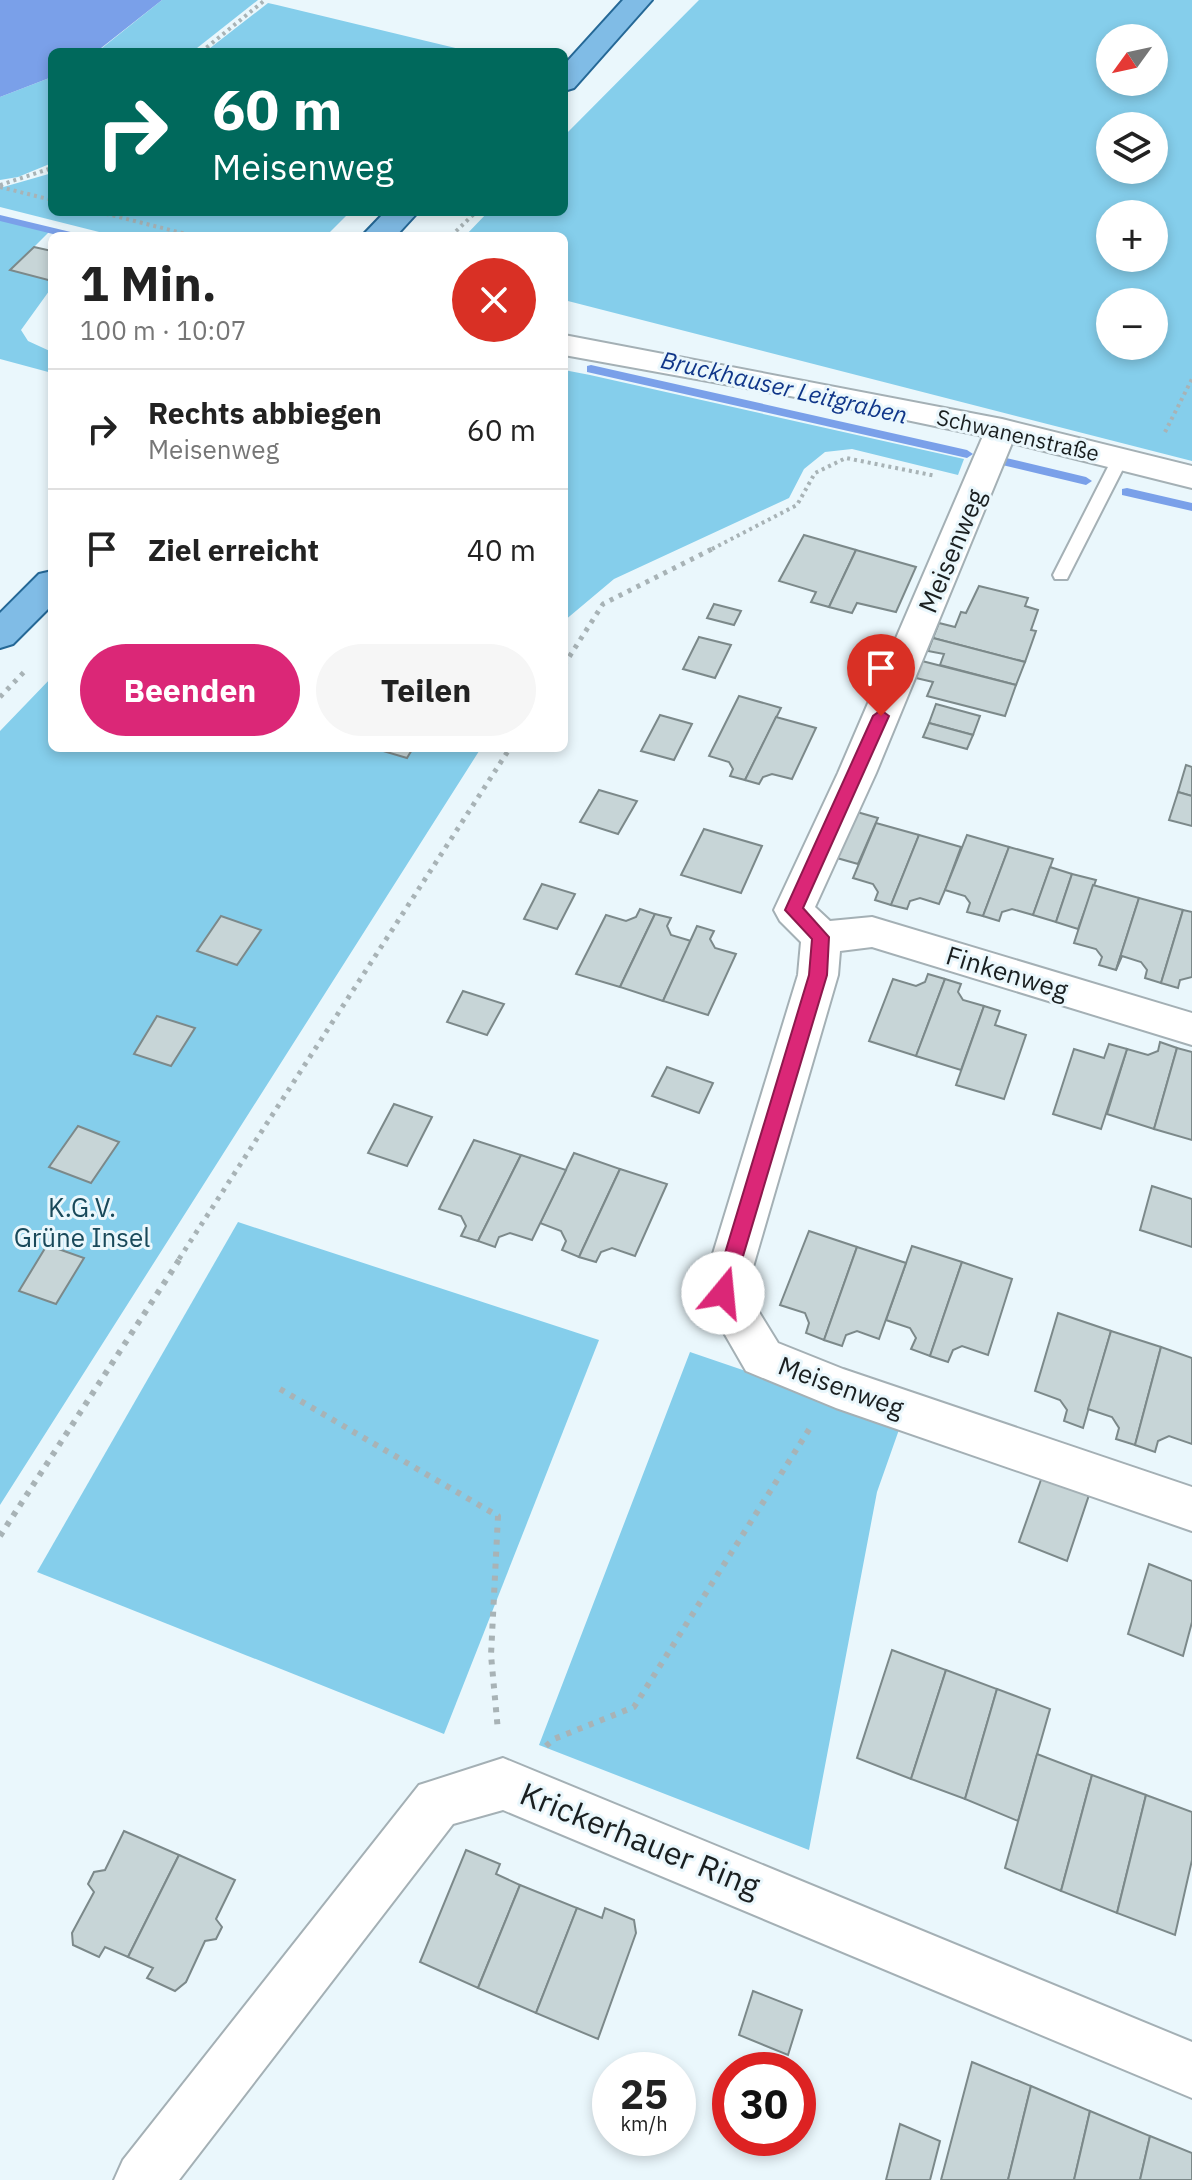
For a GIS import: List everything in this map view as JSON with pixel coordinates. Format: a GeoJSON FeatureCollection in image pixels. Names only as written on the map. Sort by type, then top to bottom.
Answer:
{"type":"FeatureCollection","features":[{"type":"Feature","properties":{"kind":"main road"},"geometry":{"type":"LineString","coordinates":[[568,52],[626,0]]}},
{"type":"Feature","properties":{"kind":"main road"},"geometry":{"type":"LineString","coordinates":[[568,78],[638,0]]}},
{"type":"Feature","properties":{"kind":"main road"},"geometry":{"type":"LineString","coordinates":[[396,232],[424,226]]}},
{"type":"Feature","properties":{"kind":"main road"},"geometry":{"type":"LineString","coordinates":[[0,635],[48,587]]}},
{"type":"Feature","properties":{"kind":"street","name":"Schwanenstraße"},"geometry":{"type":"LineString","coordinates":[[568,323],[749,377]]}},
{"type":"Feature","properties":{"kind":"street","name":"Schwanenstraße"},"geometry":{"type":"LineString","coordinates":[[568,346],[749,377],[1002,429],[1192,477]]}},
{"type":"Feature","properties":{"kind":"street","name":"Meisenweg"},"geometry":{"type":"LineString","coordinates":[[1002,429],[857,773],[794,910],[821,937],[818,975],[723,1293],[762,1357],[836,1387],[1192,1509]]}},
{"type":"Feature","properties":{"kind":"street","name":"Finkenweg"},"geometry":{"type":"LineString","coordinates":[[821,937],[872,932],[1192,1029]]}},
{"type":"Feature","properties":{"kind":"street","name":"Krickerhauer Ring"},"geometry":{"type":"LineString","coordinates":[[143,2180],[437,1803],[503,1784],[1192,2070]]}},
{"type":"Feature","properties":{"kind":"lane"},"geometry":{"type":"LineString","coordinates":[[1061,575],[1134,462]]}},
{"type":"Feature","properties":{"kind":"path"},"geometry":{"type":"LineString","coordinates":[[206,48],[265,0]]}},
{"type":"Feature","properties":{"kind":"path"},"geometry":{"type":"LineString","coordinates":[[0,186],[48,169]]}},
{"type":"Feature","properties":{"kind":"path"},"geometry":{"type":"LineString","coordinates":[[0,186],[48,199]]}},
{"type":"Feature","properties":{"kind":"path"},"geometry":{"type":"LineString","coordinates":[[115,216],[178,232]]}},
{"type":"Feature","properties":{"kind":"path"},"geometry":{"type":"LineString","coordinates":[[424,226],[461,216]]}},
{"type":"Feature","properties":{"kind":"path"},"geometry":{"type":"LineString","coordinates":[[1134,462],[1192,379]]}},
{"type":"Feature","properties":{"kind":"path"},"geometry":{"type":"LineString","coordinates":[[568,659],[603,604],[797,505],[815,473],[846,458],[980,485]]}},
{"type":"Feature","properties":{"kind":"path"},"geometry":{"type":"LineString","coordinates":[[0,1536],[507,752]]}},
{"type":"Feature","properties":{"kind":"path"},"geometry":{"type":"LineString","coordinates":[[503,1784],[554,1739],[634,1707],[836,1387]]}},
{"type":"Feature","properties":{"kind":"path"},"geometry":{"type":"LineString","coordinates":[[280,1389],[498,1516],[491,1655],[503,1784]]}},
{"type":"Feature","properties":{"kind":"green space"},"geometry":{"type":"Polygon","coordinates":[[[162,0],[258,0],[197,48],[102,48],[162,0]]]}},
{"type":"Feature","properties":{"kind":"green space"},"geometry":{"type":"Polygon","coordinates":[[[699,0],[1192,0],[1192,461],[568,301],[568,232],[469,232],[484,216],[568,216],[568,132],[699,0]]]}},
{"type":"Feature","properties":{"kind":"green space"},"geometry":{"type":"Polygon","coordinates":[[[268,3],[455,48],[210,48],[268,3]]]}},
{"type":"Feature","properties":{"kind":"green space"},"geometry":{"type":"Polygon","coordinates":[[[48,79],[48,165],[18,177],[0,180],[0,97],[48,79]]]}},
{"type":"Feature","properties":{"kind":"green space"},"geometry":{"type":"Polygon","coordinates":[[[48,174],[48,216],[346,216],[330,232],[99,232],[0,207],[0,188],[48,174]]]}},
{"type":"Feature","properties":{"kind":"green space"},"geometry":{"type":"Polygon","coordinates":[[[0,220],[49,232],[11,270],[48,280],[48,293],[21,330],[28,341],[48,350],[48,372],[0,359],[0,220]]]}},
{"type":"Feature","properties":{"kind":"green space"},"geometry":{"type":"Polygon","coordinates":[[[568,371],[964,459],[958,475],[852,449],[825,452],[804,469],[789,498],[614,579],[568,618],[568,371]]]}},
{"type":"Feature","properties":{"kind":"green space","name":"K.G.V. Grüne Insel"},"geometry":{"type":"Polygon","coordinates":[[[48,681],[48,752],[478,752],[0,1505],[0,731],[48,681]]]}},
{"type":"Feature","properties":{"kind":"green space"},"geometry":{"type":"Polygon","coordinates":[[[238,1222],[599,1340],[444,1734],[37,1572],[238,1222]]]}},
{"type":"Feature","properties":{"kind":"green space"},"geometry":{"type":"Polygon","coordinates":[[[690,1352],[901,1424],[877,1492],[809,1850],[539,1745],[690,1352]]]}},
{"type":"Feature","properties":{"kind":"shaded area"},"geometry":{"type":"Polygon","coordinates":[[[0,0],[162,0],[101,48],[48,48],[48,79],[0,97],[0,0]]]}},
{"type":"Feature","properties":{"kind":"building"},"geometry":{"type":"Polygon","coordinates":[[[34,247],[48,250],[48,280],[10,270],[34,247]]]}},
{"type":"Feature","properties":{"kind":"building"},"geometry":{"type":"Polygon","coordinates":[[[804,535],[856,550],[829,607],[811,602],[816,592],[779,581],[804,535]]]}},
{"type":"Feature","properties":{"kind":"building"},"geometry":{"type":"Polygon","coordinates":[[[856,550],[916,567],[896,612],[857,603],[852,613],[829,607],[856,550]]]}},
{"type":"Feature","properties":{"kind":"building"},"geometry":{"type":"Polygon","coordinates":[[[979,586],[1028,598],[1025,606],[1038,610],[1031,630],[1036,631],[1025,662],[933,638],[939,623],[955,627],[961,612],[966,613],[979,586]]]}},
{"type":"Feature","properties":{"kind":"building"},"geometry":{"type":"Polygon","coordinates":[[[714,604],[741,611],[734,625],[707,618],[714,604]]]}},
{"type":"Feature","properties":{"kind":"building"},"geometry":{"type":"Polygon","coordinates":[[[699,637],[731,645],[715,678],[683,669],[699,637]]]}},
{"type":"Feature","properties":{"kind":"building"},"geometry":{"type":"Polygon","coordinates":[[[933,638],[1025,662],[1016,685],[940,665],[944,654],[928,651],[933,638]]]}},
{"type":"Feature","properties":{"kind":"building"},"geometry":{"type":"Polygon","coordinates":[[[922,661],[1016,685],[1005,716],[927,696],[933,682],[916,678],[922,661]]]}},
{"type":"Feature","properties":{"kind":"building"},"geometry":{"type":"Polygon","coordinates":[[[739,696],[781,708],[745,780],[730,776],[733,769],[729,762],[709,756],[739,696]]]}},
{"type":"Feature","properties":{"kind":"building"},"geometry":{"type":"Polygon","coordinates":[[[936,704],[980,716],[973,735],[929,723],[936,704]]]}},
{"type":"Feature","properties":{"kind":"building"},"geometry":{"type":"Polygon","coordinates":[[[660,715],[692,724],[674,760],[641,751],[660,715]]]}},
{"type":"Feature","properties":{"kind":"building"},"geometry":{"type":"Polygon","coordinates":[[[776,717],[816,728],[792,779],[772,774],[763,777],[759,784],[745,780],[776,717]]]}},
{"type":"Feature","properties":{"kind":"building"},"geometry":{"type":"Polygon","coordinates":[[[929,723],[973,735],[967,749],[923,737],[929,723]]]}},
{"type":"Feature","properties":{"kind":"building"},"geometry":{"type":"Polygon","coordinates":[[[386,752],[411,752],[407,758],[386,752]]]}},
{"type":"Feature","properties":{"kind":"building"},"geometry":{"type":"Polygon","coordinates":[[[1186,765],[1192,767],[1192,796],[1178,792],[1186,765]]]}},
{"type":"Feature","properties":{"kind":"building"},"geometry":{"type":"Polygon","coordinates":[[[599,790],[637,801],[618,834],[580,822],[599,790]]]}},
{"type":"Feature","properties":{"kind":"building"},"geometry":{"type":"Polygon","coordinates":[[[1178,792],[1192,796],[1192,826],[1169,820],[1178,792]]]}},
{"type":"Feature","properties":{"kind":"building"},"geometry":{"type":"Polygon","coordinates":[[[857,812],[878,818],[858,864],[837,858],[857,812]]]}},
{"type":"Feature","properties":{"kind":"building"},"geometry":{"type":"Polygon","coordinates":[[[876,823],[919,835],[891,905],[875,900],[878,892],[873,884],[853,878],[876,823]]]}},
{"type":"Feature","properties":{"kind":"building"},"geometry":{"type":"Polygon","coordinates":[[[704,829],[762,846],[741,893],[681,875],[704,829]]]}},
{"type":"Feature","properties":{"kind":"building"},"geometry":{"type":"Polygon","coordinates":[[[919,835],[961,847],[945,890],[939,904],[920,898],[910,901],[907,909],[891,905],[919,835]]]}},
{"type":"Feature","properties":{"kind":"building"},"geometry":{"type":"Polygon","coordinates":[[[967,835],[1009,847],[983,916],[967,912],[970,903],[965,896],[945,890],[967,835]]]}},
{"type":"Feature","properties":{"kind":"building"},"geometry":{"type":"Polygon","coordinates":[[[1009,847],[1053,859],[1033,915],[1012,909],[1002,912],[999,921],[983,916],[1009,847]]]}},
{"type":"Feature","properties":{"kind":"building"},"geometry":{"type":"Polygon","coordinates":[[[1050,867],[1072,874],[1056,922],[1033,915],[1050,867]]]}},
{"type":"Feature","properties":{"kind":"building"},"geometry":{"type":"Polygon","coordinates":[[[1072,874],[1096,880],[1078,929],[1056,922],[1072,874]]]}},
{"type":"Feature","properties":{"kind":"building"},"geometry":{"type":"Polygon","coordinates":[[[542,884],[575,894],[557,929],[524,919],[542,884]]]}},
{"type":"Feature","properties":{"kind":"building"},"geometry":{"type":"Polygon","coordinates":[[[1093,885],[1139,898],[1116,970],[1099,965],[1102,957],[1096,949],[1074,943],[1093,885]]]}},
{"type":"Feature","properties":{"kind":"building"},"geometry":{"type":"Polygon","coordinates":[[[1139,898],[1183,910],[1161,983],[1145,978],[1147,970],[1141,962],[1122,956],[1116,970],[1139,898]]]}},
{"type":"Feature","properties":{"kind":"building"},"geometry":{"type":"Polygon","coordinates":[[[640,909],[655,914],[620,987],[576,974],[606,915],[626,921],[636,917],[640,909]]]}},
{"type":"Feature","properties":{"kind":"building"},"geometry":{"type":"Polygon","coordinates":[[[1183,910],[1192,912],[1192,977],[1180,980],[1178,988],[1161,983],[1183,910]]]}},
{"type":"Feature","properties":{"kind":"building"},"geometry":{"type":"Polygon","coordinates":[[[655,914],[671,918],[667,926],[671,935],[691,941],[663,1001],[620,987],[655,914]]]}},
{"type":"Feature","properties":{"kind":"building"},"geometry":{"type":"Polygon","coordinates":[[[221,916],[261,930],[237,965],[197,951],[221,916]]]}},
{"type":"Feature","properties":{"kind":"building"},"geometry":{"type":"Polygon","coordinates":[[[697,926],[714,931],[710,939],[715,948],[736,954],[708,1015],[663,1001],[697,926]]]}},
{"type":"Feature","properties":{"kind":"building"},"geometry":{"type":"Polygon","coordinates":[[[928,974],[945,979],[916,1056],[869,1041],[893,979],[916,986],[925,982],[928,974]]]}},
{"type":"Feature","properties":{"kind":"building"},"geometry":{"type":"Polygon","coordinates":[[[945,979],[961,984],[958,992],[963,1000],[984,1006],[961,1070],[916,1056],[945,979]]]}},
{"type":"Feature","properties":{"kind":"building"},"geometry":{"type":"Polygon","coordinates":[[[463,991],[504,1004],[487,1035],[447,1022],[463,991]]]}},
{"type":"Feature","properties":{"kind":"building"},"geometry":{"type":"Polygon","coordinates":[[[984,1006],[1000,1011],[995,1025],[1026,1035],[1004,1099],[956,1085],[984,1006]]]}},
{"type":"Feature","properties":{"kind":"building"},"geometry":{"type":"Polygon","coordinates":[[[157,1016],[195,1028],[171,1066],[134,1054],[157,1016]]]}},
{"type":"Feature","properties":{"kind":"building"},"geometry":{"type":"Polygon","coordinates":[[[1160,1042],[1177,1048],[1154,1129],[1107,1114],[1127,1049],[1148,1055],[1158,1051],[1160,1042]]]}},
{"type":"Feature","properties":{"kind":"building"},"geometry":{"type":"Polygon","coordinates":[[[1109,1044],[1127,1049],[1101,1129],[1053,1114],[1074,1049],[1104,1058],[1109,1044]]]}},
{"type":"Feature","properties":{"kind":"building"},"geometry":{"type":"Polygon","coordinates":[[[1177,1048],[1192,1052],[1192,1140],[1154,1129],[1177,1048]]]}},
{"type":"Feature","properties":{"kind":"building"},"geometry":{"type":"Polygon","coordinates":[[[667,1067],[713,1083],[699,1113],[652,1096],[667,1067]]]}},
{"type":"Feature","properties":{"kind":"building"},"geometry":{"type":"Polygon","coordinates":[[[394,1104],[432,1117],[407,1166],[368,1153],[394,1104]]]}},
{"type":"Feature","properties":{"kind":"building"},"geometry":{"type":"Polygon","coordinates":[[[78,1126],[119,1142],[91,1183],[49,1167],[78,1126]]]}},
{"type":"Feature","properties":{"kind":"building"},"geometry":{"type":"Polygon","coordinates":[[[474,1140],[521,1155],[478,1241],[461,1236],[466,1226],[461,1216],[439,1209],[474,1140]]]}},
{"type":"Feature","properties":{"kind":"building"},"geometry":{"type":"Polygon","coordinates":[[[574,1153],[620,1169],[579,1257],[562,1250],[566,1241],[561,1231],[540,1223],[574,1153]]]}},
{"type":"Feature","properties":{"kind":"building"},"geometry":{"type":"Polygon","coordinates":[[[521,1155],[566,1170],[532,1240],[510,1233],[499,1237],[495,1247],[478,1241],[521,1155]]]}},
{"type":"Feature","properties":{"kind":"building"},"geometry":{"type":"Polygon","coordinates":[[[620,1169],[667,1184],[635,1256],[612,1248],[601,1252],[596,1262],[579,1257],[620,1169]]]}},
{"type":"Feature","properties":{"kind":"building"},"geometry":{"type":"Polygon","coordinates":[[[1152,1186],[1192,1199],[1192,1247],[1140,1230],[1152,1186]]]}},
{"type":"Feature","properties":{"kind":"building"},"geometry":{"type":"Polygon","coordinates":[[[809,1231],[857,1247],[824,1340],[806,1333],[809,1323],[805,1313],[780,1305],[809,1231]]]}},
{"type":"Feature","properties":{"kind":"building"},"geometry":{"type":"Polygon","coordinates":[[[47,1245],[84,1258],[56,1304],[19,1291],[47,1245]]]}},
{"type":"Feature","properties":{"kind":"building"},"geometry":{"type":"Polygon","coordinates":[[[912,1246],[962,1262],[930,1356],[911,1349],[916,1338],[910,1328],[886,1320],[912,1246]]]}},
{"type":"Feature","properties":{"kind":"building"},"geometry":{"type":"Polygon","coordinates":[[[857,1247],[906,1263],[879,1339],[857,1331],[846,1335],[842,1346],[824,1340],[857,1247]]]}},
{"type":"Feature","properties":{"kind":"building"},"geometry":{"type":"Polygon","coordinates":[[[962,1262],[1012,1279],[988,1355],[962,1346],[953,1350],[948,1362],[930,1356],[962,1262]]]}},
{"type":"Feature","properties":{"kind":"building"},"geometry":{"type":"Polygon","coordinates":[[[1058,1313],[1111,1331],[1083,1428],[1064,1421],[1067,1410],[1060,1400],[1035,1391],[1058,1313]]]}},
{"type":"Feature","properties":{"kind":"building"},"geometry":{"type":"Polygon","coordinates":[[[1111,1331],[1161,1347],[1135,1445],[1116,1439],[1119,1428],[1112,1417],[1088,1409],[1111,1331]]]}},
{"type":"Feature","properties":{"kind":"building"},"geometry":{"type":"Polygon","coordinates":[[[1161,1347],[1192,1358],[1192,1444],[1169,1436],[1158,1441],[1155,1452],[1135,1445],[1161,1347]]]}},
{"type":"Feature","properties":{"kind":"building"},"geometry":{"type":"Polygon","coordinates":[[[1043,1474],[1090,1492],[1067,1561],[1019,1542],[1043,1474]]]}},
{"type":"Feature","properties":{"kind":"building"},"geometry":{"type":"Polygon","coordinates":[[[1149,1564],[1192,1581],[1192,1622],[1183,1656],[1128,1634],[1149,1564]]]}},
{"type":"Feature","properties":{"kind":"building"},"geometry":{"type":"Polygon","coordinates":[[[892,1650],[946,1670],[911,1779],[857,1758],[892,1650]]]}},
{"type":"Feature","properties":{"kind":"building"},"geometry":{"type":"Polygon","coordinates":[[[946,1670],[997,1689],[965,1799],[911,1779],[946,1670]]]}},
{"type":"Feature","properties":{"kind":"building"},"geometry":{"type":"Polygon","coordinates":[[[997,1689],[1050,1709],[1018,1821],[965,1799],[997,1689]]]}},
{"type":"Feature","properties":{"kind":"building"},"geometry":{"type":"Polygon","coordinates":[[[1037,1754],[1092,1775],[1061,1891],[1005,1868],[1037,1754]]]}},
{"type":"Feature","properties":{"kind":"building"},"geometry":{"type":"Polygon","coordinates":[[[1092,1775],[1146,1795],[1117,1913],[1061,1891],[1092,1775]]]}},
{"type":"Feature","properties":{"kind":"building"},"geometry":{"type":"Polygon","coordinates":[[[1146,1795],[1192,1812],[1192,1860],[1175,1935],[1117,1913],[1146,1795]]]}},
{"type":"Feature","properties":{"kind":"building"},"geometry":{"type":"Polygon","coordinates":[[[124,1831],[179,1855],[128,1957],[105,1947],[99,1957],[73,1945],[72,1933],[94,1892],[88,1884],[94,1872],[105,1870],[124,1831]]]}},
{"type":"Feature","properties":{"kind":"building"},"geometry":{"type":"Polygon","coordinates":[[[466,1850],[500,1864],[496,1874],[520,1885],[478,1988],[420,1962],[466,1850]]]}},
{"type":"Feature","properties":{"kind":"building"},"geometry":{"type":"Polygon","coordinates":[[[179,1855],[235,1880],[216,1919],[222,1927],[216,1939],[205,1941],[186,1982],[175,1991],[147,1978],[153,1968],[128,1957],[179,1855]]]}},
{"type":"Feature","properties":{"kind":"building"},"geometry":{"type":"Polygon","coordinates":[[[520,1885],[577,1908],[536,2013],[478,1988],[520,1885]]]}},
{"type":"Feature","properties":{"kind":"building"},"geometry":{"type":"Polygon","coordinates":[[[577,1908],[602,1918],[605,1908],[634,1920],[636,1933],[598,2039],[536,2013],[577,1908]]]}},
{"type":"Feature","properties":{"kind":"building"},"geometry":{"type":"Polygon","coordinates":[[[753,1991],[802,2010],[789,2052],[781,2052],[739,2035],[753,1991]]]}},
{"type":"Feature","properties":{"kind":"building"},"geometry":{"type":"Polygon","coordinates":[[[972,2062],[1031,2086],[1008,2180],[941,2180],[972,2062]]]}},
{"type":"Feature","properties":{"kind":"building"},"geometry":{"type":"Polygon","coordinates":[[[1031,2086],[1090,2111],[1074,2180],[1008,2180],[1031,2086]]]}},
{"type":"Feature","properties":{"kind":"building"},"geometry":{"type":"Polygon","coordinates":[[[1090,2111],[1150,2136],[1140,2180],[1074,2180],[1090,2111]]]}},
{"type":"Feature","properties":{"kind":"building"},"geometry":{"type":"Polygon","coordinates":[[[900,2124],[940,2141],[930,2180],[886,2180],[900,2124]]]}},
{"type":"Feature","properties":{"kind":"building"},"geometry":{"type":"Polygon","coordinates":[[[1150,2136],[1192,2153],[1192,2180],[1140,2180],[1150,2136]]]}},
{"type":"Feature","properties":{"kind":"waterway","name":"Bruckhauser Leitgraben"},"geometry":{"type":"LineString","coordinates":[[0,218],[58,232]]}},
{"type":"Feature","properties":{"kind":"waterway","name":"Bruckhauser Leitgraben"},"geometry":{"type":"LineString","coordinates":[[591,369],[967,454]]}},
{"type":"Feature","properties":{"kind":"waterway","name":"Bruckhauser Leitgraben"},"geometry":{"type":"LineString","coordinates":[[1002,461],[1086,481]]}},
{"type":"Feature","properties":{"kind":"waterway","name":"Bruckhauser Leitgraben"},"geometry":{"type":"LineString","coordinates":[[1127,492],[1192,507]]}},
{"type":"Feature","properties":{"kind":"route"},"geometry":{"type":"LineString","coordinates":[[723,1293],[818,975],[821,937],[794,910],[881,716]]}}]}
